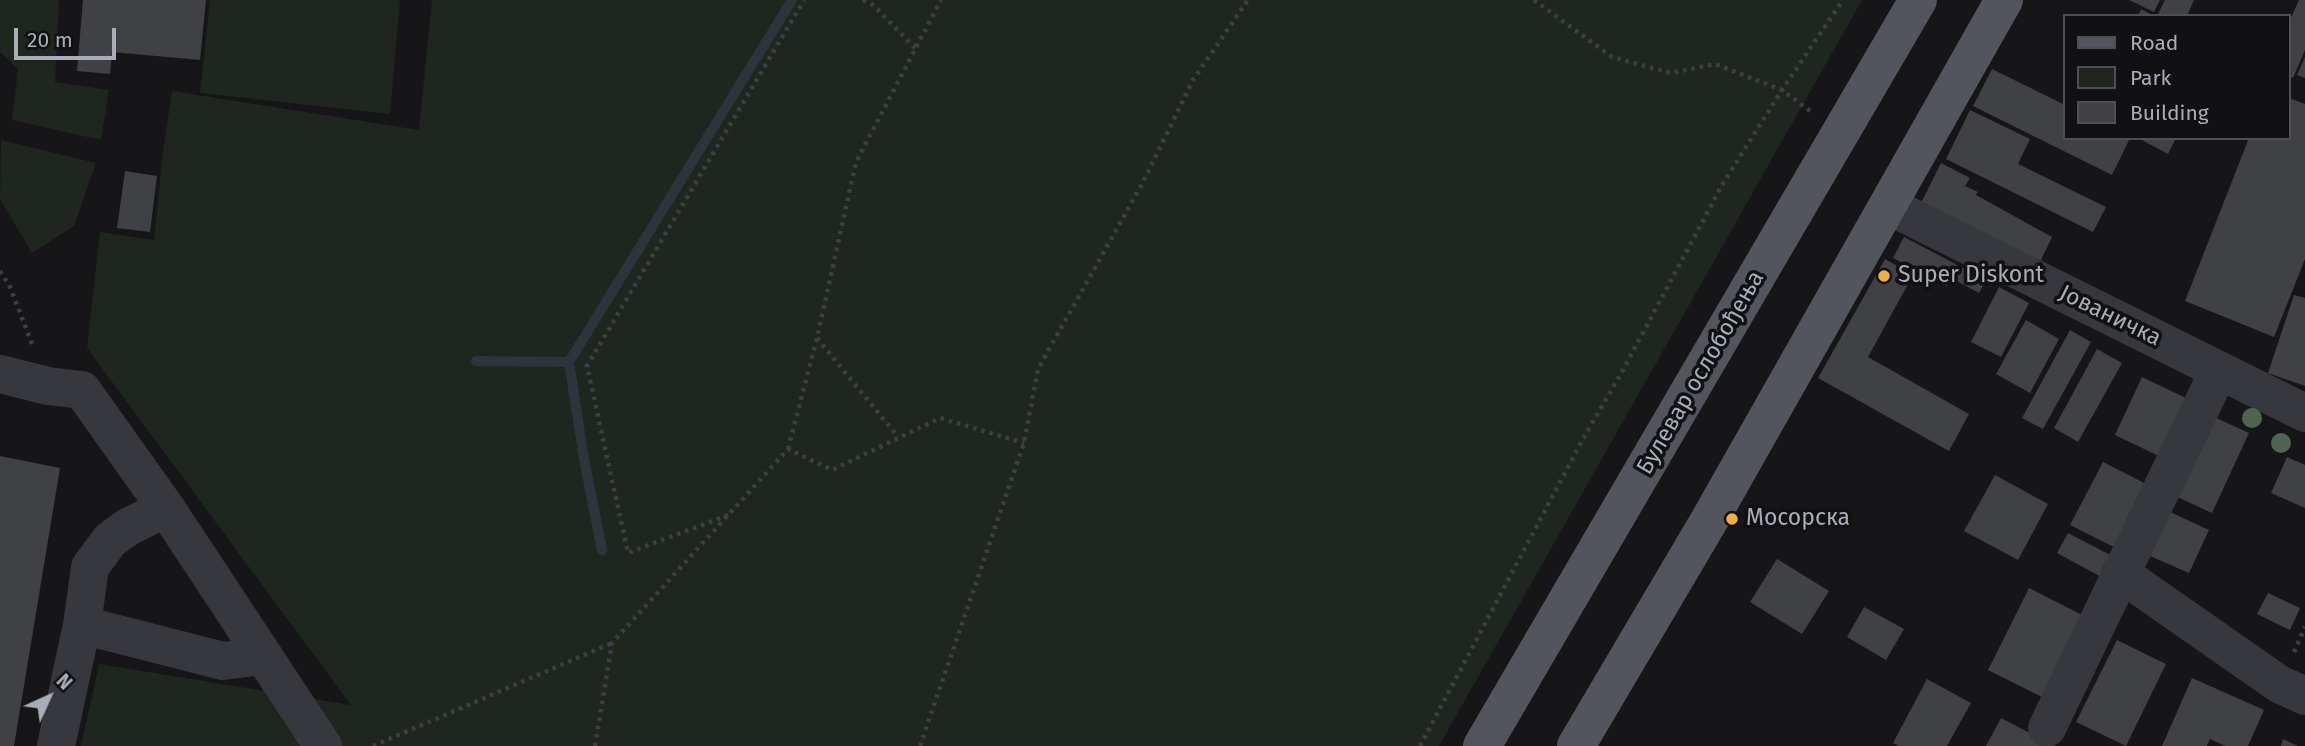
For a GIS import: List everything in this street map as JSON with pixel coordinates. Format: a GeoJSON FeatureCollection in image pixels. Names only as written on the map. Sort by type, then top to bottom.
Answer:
{"type":"FeatureCollection","features":[{"type":"Feature","properties":{"kind":"main road","name":"Булевар ослобођења"},"geometry":{"type":"LineString","coordinates":[[1482,746],[1918,0]]}},
{"type":"Feature","properties":{"kind":"main road"},"geometry":{"type":"LineString","coordinates":[[1576,746],[1710,519],[2004,0]]}},
{"type":"Feature","properties":{"kind":"street","name":"Јованичка"},"geometry":{"type":"LineString","coordinates":[[1889,206],[2305,413]]}},
{"type":"Feature","properties":{"kind":"street"},"geometry":{"type":"LineString","coordinates":[[2047,728],[2219,370]]}},
{"type":"Feature","properties":{"kind":"street"},"geometry":{"type":"LineString","coordinates":[[0,374],[48,386],[82,390],[166,508],[323,746]]}},
{"type":"Feature","properties":{"kind":"street"},"geometry":{"type":"LineString","coordinates":[[55,746],[82,625],[90,567],[110,540],[128,527],[166,508]]}},
{"type":"Feature","properties":{"kind":"street"},"geometry":{"type":"LineString","coordinates":[[2120,573],[2279,684],[2305,696]]}},
{"type":"Feature","properties":{"kind":"street"},"geometry":{"type":"LineString","coordinates":[[82,625],[223,661],[263,656]]}},
{"type":"Feature","properties":{"kind":"path"},"geometry":{"type":"LineString","coordinates":[[728,515],[628,553],[586,366],[804,0]]}},
{"type":"Feature","properties":{"kind":"path"},"geometry":{"type":"LineString","coordinates":[[863,0],[873,5],[916,49]]}},
{"type":"Feature","properties":{"kind":"path"},"geometry":{"type":"LineString","coordinates":[[373,746],[612,643],[788,449],[817,338],[856,162],[941,0]]}},
{"type":"Feature","properties":{"kind":"path"},"geometry":{"type":"LineString","coordinates":[[920,746],[1024,443],[1038,369],[1143,184],[1193,80],[1248,0]]}},
{"type":"Feature","properties":{"kind":"path"},"geometry":{"type":"LineString","coordinates":[[1534,0],[1612,57],[1671,73],[1715,64],[1782,90],[1812,113]]}},
{"type":"Feature","properties":{"kind":"path"},"geometry":{"type":"LineString","coordinates":[[1420,746],[1490,611],[1722,185],[1843,0]]}},
{"type":"Feature","properties":{"kind":"path"},"geometry":{"type":"LineString","coordinates":[[0,271],[10,287],[48,386]]}},
{"type":"Feature","properties":{"kind":"path"},"geometry":{"type":"LineString","coordinates":[[817,338],[898,438]]}},
{"type":"Feature","properties":{"kind":"path"},"geometry":{"type":"LineString","coordinates":[[788,449],[832,470],[940,418],[1024,443]]}},
{"type":"Feature","properties":{"kind":"path"},"geometry":{"type":"LineString","coordinates":[[595,746],[612,643]]}},
{"type":"Feature","properties":{"kind":"green space"},"geometry":{"type":"Polygon","coordinates":[[[0,0],[59,0],[55,82],[109,90],[101,140],[12,120],[18,69],[0,52],[0,0]]]}},
{"type":"Feature","properties":{"kind":"green space"},"geometry":{"type":"Polygon","coordinates":[[[210,0],[400,0],[390,114],[200,93],[210,0]]]}},
{"type":"Feature","properties":{"kind":"green space"},"geometry":{"type":"Polygon","coordinates":[[[432,0],[1862,0],[1439,746],[81,746],[99,664],[351,705],[87,348],[100,232],[154,240],[172,91],[419,130],[432,0]]]}},
{"type":"Feature","properties":{"kind":"green space"},"geometry":{"type":"Polygon","coordinates":[[[1,140],[96,163],[74,226],[32,253],[0,199],[1,140]]]}},
{"type":"Feature","properties":{"kind":"building"},"geometry":{"type":"Polygon","coordinates":[[[83,0],[206,0],[200,60],[112,52],[110,74],[77,71],[83,0]]]}},
{"type":"Feature","properties":{"kind":"building"},"geometry":{"type":"Polygon","coordinates":[[[2129,0],[2160,0],[2154,12],[2129,0]]]}},
{"type":"Feature","properties":{"kind":"building"},"geometry":{"type":"Polygon","coordinates":[[[2165,0],[2194,0],[2188,14],[2158,14],[2165,0]]]}},
{"type":"Feature","properties":{"kind":"building"},"geometry":{"type":"Polygon","coordinates":[[[2299,0],[2305,0],[2305,50],[2293,78],[2291,77],[2291,18],[2299,0]]]}},
{"type":"Feature","properties":{"kind":"building"},"geometry":{"type":"Polygon","coordinates":[[[2305,57],[2305,78],[2297,75],[2305,57]]]}},
{"type":"Feature","properties":{"kind":"building"},"geometry":{"type":"Polygon","coordinates":[[[1992,69],[2064,105],[2064,140],[2129,140],[2112,175],[1973,106],[1992,69]]]}},
{"type":"Feature","properties":{"kind":"building"},"geometry":{"type":"Polygon","coordinates":[[[2291,99],[2305,104],[2305,259],[2274,337],[2185,301],[2248,140],[2291,140],[2291,99]]]}},
{"type":"Feature","properties":{"kind":"building"},"geometry":{"type":"Polygon","coordinates":[[[1970,110],[2030,139],[2018,164],[2106,207],[2093,232],[1946,159],[1970,110]]]}},
{"type":"Feature","properties":{"kind":"building"},"geometry":{"type":"Polygon","coordinates":[[[2142,140],[2175,140],[2168,154],[2142,140]]]}},
{"type":"Feature","properties":{"kind":"building"},"geometry":{"type":"Polygon","coordinates":[[[1941,163],[1970,178],[1965,186],[1978,192],[1976,195],[2052,237],[2040,262],[1921,203],[1941,163]]]}},
{"type":"Feature","properties":{"kind":"building"},"geometry":{"type":"Polygon","coordinates":[[[125,171],[157,176],[150,232],[117,228],[125,171]]]}},
{"type":"Feature","properties":{"kind":"building"},"geometry":{"type":"Polygon","coordinates":[[[1904,237],[1986,280],[1979,293],[1951,278],[1947,286],[1893,258],[1904,237]]]}},
{"type":"Feature","properties":{"kind":"building"},"geometry":{"type":"Polygon","coordinates":[[[1885,259],[1913,275],[1868,357],[1969,414],[1949,451],[1818,378],[1885,259]]]}},
{"type":"Feature","properties":{"kind":"building"},"geometry":{"type":"Polygon","coordinates":[[[1999,287],[2029,303],[2001,357],[1971,342],[1999,287]]]}},
{"type":"Feature","properties":{"kind":"building"},"geometry":{"type":"Polygon","coordinates":[[[2294,295],[2305,298],[2305,386],[2268,373],[2294,295]]]}},
{"type":"Feature","properties":{"kind":"building"},"geometry":{"type":"Polygon","coordinates":[[[2026,320],[2059,339],[2030,393],[1996,374],[2026,320]]]}},
{"type":"Feature","properties":{"kind":"building"},"geometry":{"type":"Polygon","coordinates":[[[2070,330],[2091,342],[2043,429],[2022,418],[2070,330]]]}},
{"type":"Feature","properties":{"kind":"building"},"geometry":{"type":"Polygon","coordinates":[[[2097,349],[2122,363],[2078,442],[2054,428],[2097,349]]]}},
{"type":"Feature","properties":{"kind":"building"},"geometry":{"type":"Polygon","coordinates":[[[2142,377],[2188,399],[2161,457],[2115,435],[2142,377]]]}},
{"type":"Feature","properties":{"kind":"building"},"geometry":{"type":"Polygon","coordinates":[[[2210,415],[2249,433],[2212,513],[2173,495],[2210,415]]]}},
{"type":"Feature","properties":{"kind":"building"},"geometry":{"type":"Polygon","coordinates":[[[0,456],[60,468],[14,746],[0,746],[0,456]]]}},
{"type":"Feature","properties":{"kind":"building"},"geometry":{"type":"Polygon","coordinates":[[[2287,457],[2305,465],[2305,508],[2271,493],[2287,457]]]}},
{"type":"Feature","properties":{"kind":"building"},"geometry":{"type":"Polygon","coordinates":[[[2103,462],[2146,484],[2114,547],[2070,525],[2103,462]]]}},
{"type":"Feature","properties":{"kind":"building"},"geometry":{"type":"Polygon","coordinates":[[[1995,475],[2048,504],[2018,560],[1964,531],[1995,475]]]}},
{"type":"Feature","properties":{"kind":"building"},"geometry":{"type":"Polygon","coordinates":[[[2170,512],[2209,530],[2189,573],[2150,556],[2170,512]]]}},
{"type":"Feature","properties":{"kind":"building"},"geometry":{"type":"Polygon","coordinates":[[[2068,533],[2116,558],[2105,579],[2057,553],[2068,533]]]}},
{"type":"Feature","properties":{"kind":"building"},"geometry":{"type":"Polygon","coordinates":[[[1777,559],[1829,591],[1802,634],[1750,602],[1777,559]]]}},
{"type":"Feature","properties":{"kind":"building"},"geometry":{"type":"Polygon","coordinates":[[[2029,588],[2092,620],[2052,702],[1988,670],[2029,588]]]}},
{"type":"Feature","properties":{"kind":"building"},"geometry":{"type":"Polygon","coordinates":[[[2268,593],[2300,608],[2290,630],[2257,614],[2268,593]]]}},
{"type":"Feature","properties":{"kind":"building"},"geometry":{"type":"Polygon","coordinates":[[[1864,607],[1904,629],[1886,660],[1847,637],[1864,607]]]}},
{"type":"Feature","properties":{"kind":"building"},"geometry":{"type":"Polygon","coordinates":[[[2117,640],[2166,664],[2126,746],[2076,722],[2117,640]]]}},
{"type":"Feature","properties":{"kind":"building"},"geometry":{"type":"Polygon","coordinates":[[[2192,678],[2264,710],[2248,746],[2225,746],[2210,739],[2207,746],[2162,746],[2192,678]]]}},
{"type":"Feature","properties":{"kind":"building"},"geometry":{"type":"Polygon","coordinates":[[[1927,679],[1971,703],[1947,746],[1899,746],[1893,743],[1927,679]]]}},
{"type":"Feature","properties":{"kind":"building"},"geometry":{"type":"Polygon","coordinates":[[[2001,718],[2047,742],[2045,746],[1986,746],[2001,718]]]}},
{"type":"Feature","properties":{"kind":"building"},"geometry":{"type":"Polygon","coordinates":[[[2283,739],[2298,746],[2281,746],[2283,739]]]}},
{"type":"Feature","properties":{"kind":"waterway"},"geometry":{"type":"LineString","coordinates":[[602,550],[569,362],[792,0]]}},
{"type":"Feature","properties":{"kind":"waterway"},"geometry":{"type":"LineString","coordinates":[[476,361],[569,362]]}},
{"type":"Feature","properties":{"kind":"place","name":"Super Diskont"},"geometry":{"type":"Point","coordinates":[1884,276]}},
{"type":"Feature","properties":{"kind":"place","name":"Мосорска"},"geometry":{"type":"Point","coordinates":[1732,519]}}]}
